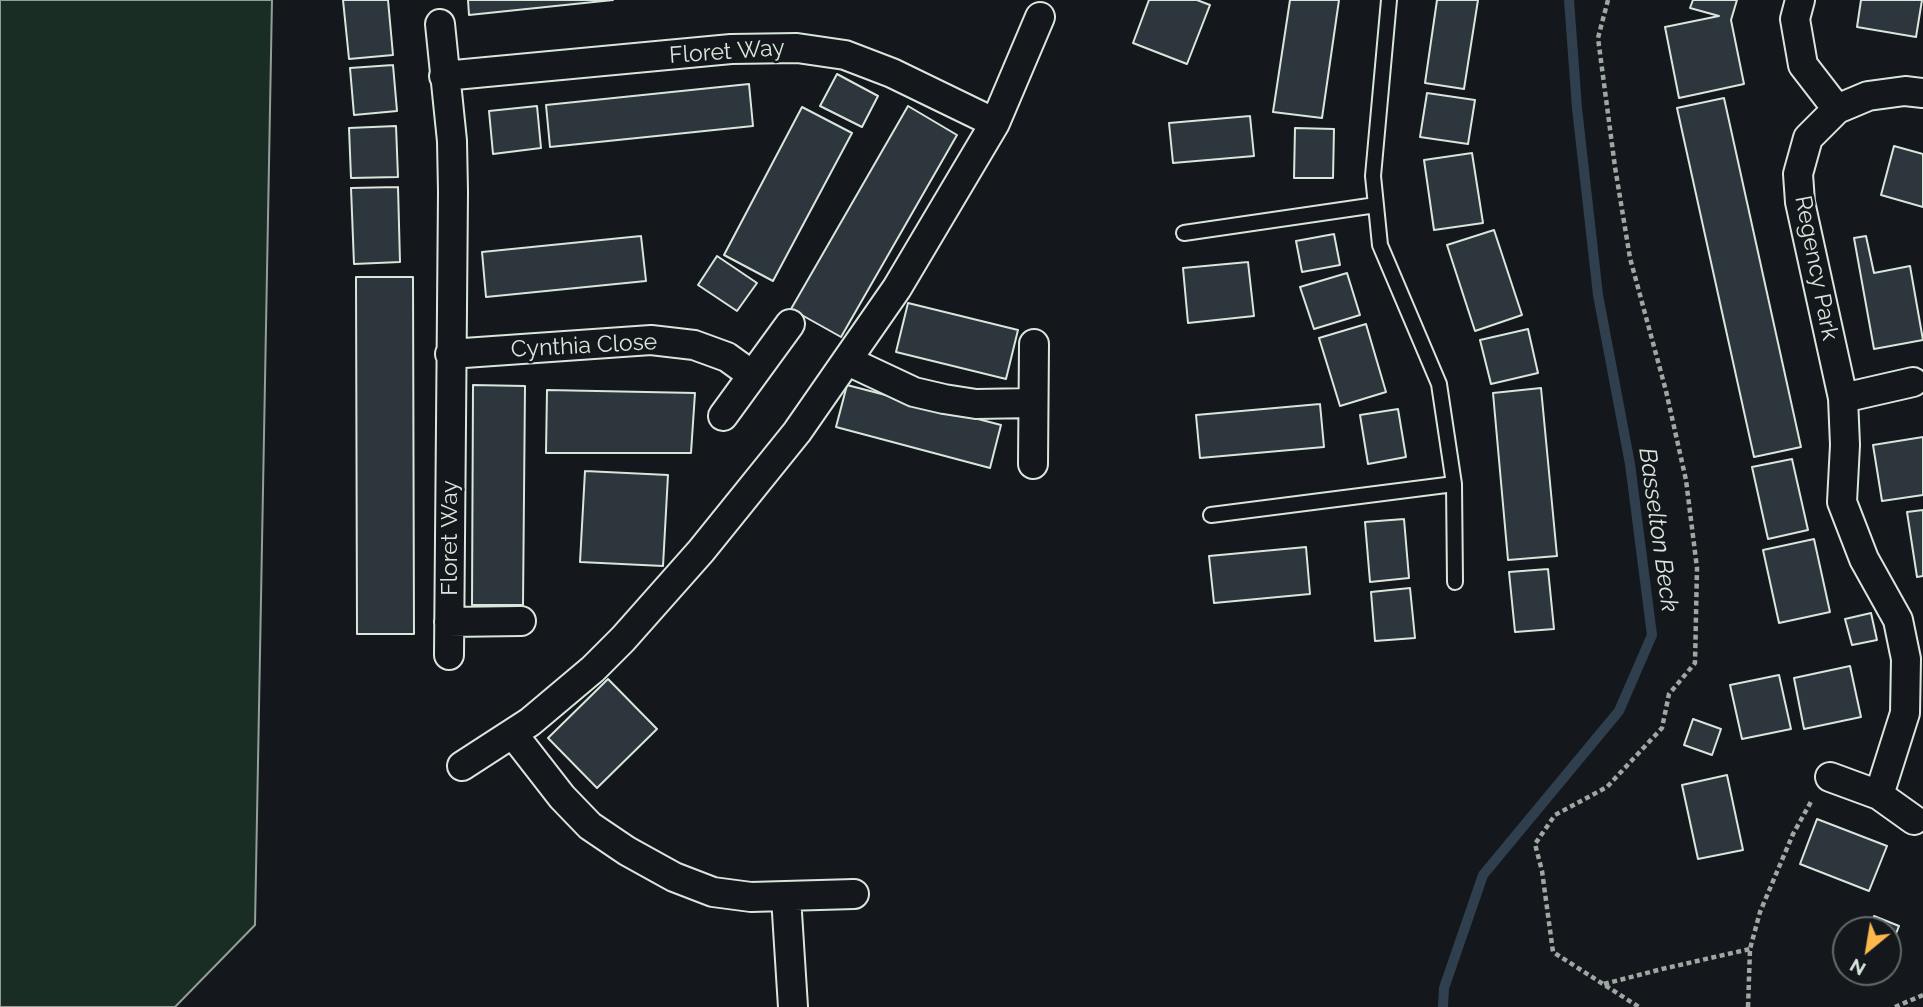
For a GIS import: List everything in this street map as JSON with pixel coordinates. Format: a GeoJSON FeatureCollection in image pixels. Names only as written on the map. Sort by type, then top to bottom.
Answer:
{"type":"FeatureCollection","features":[{"type":"Feature","properties":{"kind":"street"},"geometry":{"type":"LineString","coordinates":[[1800,0],[1795,19],[1803,65],[1837,109]]}},
{"type":"Feature","properties":{"kind":"street"},"geometry":{"type":"LineString","coordinates":[[462,766],[513,734],[562,697],[623,639],[750,492],[848,361],[897,289],[995,123],[1043,9]]}},
{"type":"Feature","properties":{"kind":"street","name":"Floret Way"},"geometry":{"type":"LineString","coordinates":[[440,24],[452,141],[449,655]]}},
{"type":"Feature","properties":{"kind":"street","name":"Floret Way"},"geometry":{"type":"LineString","coordinates":[[444,76],[731,49],[797,48],[845,55],[892,73],[995,123]]}},
{"type":"Feature","properties":{"kind":"street","name":"Regency Park"},"geometry":{"type":"LineString","coordinates":[[1879,795],[1905,713],[1906,659],[1898,620],[1864,559],[1842,502],[1845,445],[1843,398],[1800,202],[1798,174],[1808,138],[1837,109],[1868,96],[1905,90],[1923,93]]}},
{"type":"Feature","properties":{"kind":"street"},"geometry":{"type":"LineString","coordinates":[[723,416],[790,324]]}},
{"type":"Feature","properties":{"kind":"street","name":"Cynthia Close"},"geometry":{"type":"LineString","coordinates":[[450,354],[650,340],[694,345],[727,357],[752,375]]}},
{"type":"Feature","properties":{"kind":"street"},"geometry":{"type":"LineString","coordinates":[[1033,464],[1034,344]]}},
{"type":"Feature","properties":{"kind":"street"},"geometry":{"type":"LineString","coordinates":[[848,361],[914,392],[944,399],[976,404],[1033,403]]}},
{"type":"Feature","properties":{"kind":"street"},"geometry":{"type":"LineString","coordinates":[[1843,398],[1913,382]]}},
{"type":"Feature","properties":{"kind":"street","name":"Floret Way"},"geometry":{"type":"LineString","coordinates":[[449,622],[521,621]]}},
{"type":"Feature","properties":{"kind":"street"},"geometry":{"type":"LineString","coordinates":[[513,734],[562,797],[590,826],[627,851],[674,877],[713,892],[751,897],[854,894]]}},
{"type":"Feature","properties":{"kind":"street"},"geometry":{"type":"LineString","coordinates":[[1830,777],[1879,795],[1914,820]]}},
{"type":"Feature","properties":{"kind":"street"},"geometry":{"type":"LineString","coordinates":[[786,897],[793,1007]]}},
{"type":"Feature","properties":{"kind":"lane"},"geometry":{"type":"LineString","coordinates":[[1389,0],[1373,176],[1380,245],[1439,384],[1454,484],[1455,582]]}},
{"type":"Feature","properties":{"kind":"lane"},"geometry":{"type":"LineString","coordinates":[[1184,233],[1376,205]]}},
{"type":"Feature","properties":{"kind":"lane"},"geometry":{"type":"LineString","coordinates":[[1211,515],[1454,484]]}},
{"type":"Feature","properties":{"kind":"path"},"geometry":{"type":"LineString","coordinates":[[1608,0],[1598,38],[1630,258],[1666,391],[1686,481],[1697,568],[1695,663],[1669,694],[1662,728],[1606,787],[1555,815],[1535,844],[1542,871],[1553,952],[1639,1007]]}},
{"type":"Feature","properties":{"kind":"path"},"geometry":{"type":"LineString","coordinates":[[1748,1007],[1750,950],[1760,912],[1793,834],[1814,797],[1830,777]]}},
{"type":"Feature","properties":{"kind":"path"},"geometry":{"type":"LineString","coordinates":[[1604,985],[1750,950]]}},
{"type":"Feature","properties":{"kind":"path"},"geometry":{"type":"LineString","coordinates":[[1895,1007],[1923,995]]}},
{"type":"Feature","properties":{"kind":"green space"},"geometry":{"type":"Polygon","coordinates":[[[0,0],[272,0],[255,925],[175,1007],[0,1007],[0,0]]]}},
{"type":"Feature","properties":{"kind":"building"},"geometry":{"type":"Polygon","coordinates":[[[343,0],[388,0],[393,55],[349,59],[343,0]]]}},
{"type":"Feature","properties":{"kind":"building"},"geometry":{"type":"Polygon","coordinates":[[[468,0],[613,0],[469,15],[468,0]]]}},
{"type":"Feature","properties":{"kind":"building"},"geometry":{"type":"Polygon","coordinates":[[[1149,0],[1197,0],[1210,5],[1187,64],[1133,43],[1149,0]]]}},
{"type":"Feature","properties":{"kind":"building"},"geometry":{"type":"Polygon","coordinates":[[[1290,0],[1339,0],[1322,118],[1273,112],[1290,0]]]}},
{"type":"Feature","properties":{"kind":"building"},"geometry":{"type":"Polygon","coordinates":[[[1437,0],[1478,0],[1464,89],[1425,83],[1437,0]]]}},
{"type":"Feature","properties":{"kind":"building"},"geometry":{"type":"Polygon","coordinates":[[[1693,0],[1737,0],[1731,20],[1744,84],[1679,98],[1665,27],[1719,16],[1690,8],[1693,0]]]}},
{"type":"Feature","properties":{"kind":"building"},"geometry":{"type":"Polygon","coordinates":[[[1861,0],[1922,0],[1916,37],[1857,27],[1861,0]]]}},
{"type":"Feature","properties":{"kind":"building"},"geometry":{"type":"Polygon","coordinates":[[[393,65],[397,111],[354,115],[350,68],[393,65]]]}},
{"type":"Feature","properties":{"kind":"building"},"geometry":{"type":"Polygon","coordinates":[[[837,74],[878,96],[862,127],[820,106],[837,74]]]}},
{"type":"Feature","properties":{"kind":"building"},"geometry":{"type":"Polygon","coordinates":[[[749,84],[753,126],[550,147],[546,105],[749,84]]]}},
{"type":"Feature","properties":{"kind":"building"},"geometry":{"type":"Polygon","coordinates":[[[1427,93],[1475,100],[1468,144],[1420,137],[1427,93]]]}},
{"type":"Feature","properties":{"kind":"building"},"geometry":{"type":"Polygon","coordinates":[[[1724,98],[1801,447],[1754,457],[1677,108],[1724,98]]]}},
{"type":"Feature","properties":{"kind":"building"},"geometry":{"type":"Polygon","coordinates":[[[537,106],[541,148],[493,154],[489,111],[537,106]]]}},
{"type":"Feature","properties":{"kind":"building"},"geometry":{"type":"Polygon","coordinates":[[[908,106],[957,135],[841,337],[791,309],[908,106]]]}},
{"type":"Feature","properties":{"kind":"building"},"geometry":{"type":"Polygon","coordinates":[[[802,107],[852,133],[773,281],[724,255],[802,107]]]}},
{"type":"Feature","properties":{"kind":"building"},"geometry":{"type":"Polygon","coordinates":[[[1250,116],[1254,156],[1173,163],[1169,123],[1250,116]]]}},
{"type":"Feature","properties":{"kind":"building"},"geometry":{"type":"Polygon","coordinates":[[[396,126],[398,177],[351,178],[349,128],[396,126]]]}},
{"type":"Feature","properties":{"kind":"building"},"geometry":{"type":"Polygon","coordinates":[[[1295,128],[1334,129],[1333,178],[1294,178],[1295,128]]]}},
{"type":"Feature","properties":{"kind":"building"},"geometry":{"type":"Polygon","coordinates":[[[1894,146],[1923,154],[1923,207],[1881,195],[1894,146]]]}},
{"type":"Feature","properties":{"kind":"building"},"geometry":{"type":"Polygon","coordinates":[[[1472,153],[1483,223],[1434,230],[1424,160],[1472,153]]]}},
{"type":"Feature","properties":{"kind":"building"},"geometry":{"type":"Polygon","coordinates":[[[398,187],[400,262],[354,264],[351,188],[398,187]]]}},
{"type":"Feature","properties":{"kind":"building"},"geometry":{"type":"Polygon","coordinates":[[[1494,230],[1522,315],[1475,331],[1447,245],[1494,230]]]}},
{"type":"Feature","properties":{"kind":"building"},"geometry":{"type":"Polygon","coordinates":[[[1334,234],[1340,265],[1302,272],[1296,241],[1334,234]]]}},
{"type":"Feature","properties":{"kind":"building"},"geometry":{"type":"Polygon","coordinates":[[[641,236],[646,281],[486,297],[482,252],[641,236]]]}},
{"type":"Feature","properties":{"kind":"building"},"geometry":{"type":"Polygon","coordinates":[[[1866,236],[1874,273],[1910,266],[1923,340],[1874,349],[1854,238],[1866,236]]]}},
{"type":"Feature","properties":{"kind":"building"},"geometry":{"type":"Polygon","coordinates":[[[717,256],[757,283],[737,311],[698,285],[717,256]]]}},
{"type":"Feature","properties":{"kind":"building"},"geometry":{"type":"Polygon","coordinates":[[[1248,262],[1254,316],[1188,323],[1183,268],[1248,262]]]}},
{"type":"Feature","properties":{"kind":"building"},"geometry":{"type":"Polygon","coordinates":[[[1347,273],[1360,315],[1314,329],[1300,287],[1347,273]]]}},
{"type":"Feature","properties":{"kind":"building"},"geometry":{"type":"Polygon","coordinates":[[[356,277],[413,277],[414,634],[357,634],[356,277]]]}},
{"type":"Feature","properties":{"kind":"building"},"geometry":{"type":"Polygon","coordinates":[[[908,303],[1018,330],[1006,379],[896,352],[908,303]]]}},
{"type":"Feature","properties":{"kind":"building"},"geometry":{"type":"Polygon","coordinates":[[[1366,324],[1386,392],[1340,406],[1319,338],[1366,324]]]}},
{"type":"Feature","properties":{"kind":"building"},"geometry":{"type":"Polygon","coordinates":[[[1528,329],[1538,373],[1491,384],[1480,340],[1528,329]]]}},
{"type":"Feature","properties":{"kind":"building"},"geometry":{"type":"Polygon","coordinates":[[[473,385],[525,386],[523,605],[472,605],[473,385]]]}},
{"type":"Feature","properties":{"kind":"building"},"geometry":{"type":"Polygon","coordinates":[[[847,385],[1001,425],[990,468],[836,427],[847,385]]]}},
{"type":"Feature","properties":{"kind":"building"},"geometry":{"type":"Polygon","coordinates":[[[1541,388],[1557,556],[1508,560],[1493,393],[1541,388]]]}},
{"type":"Feature","properties":{"kind":"building"},"geometry":{"type":"Polygon","coordinates":[[[547,390],[695,393],[691,453],[546,453],[547,390]]]}},
{"type":"Feature","properties":{"kind":"building"},"geometry":{"type":"Polygon","coordinates":[[[1320,404],[1324,447],[1200,458],[1196,415],[1320,404]]]}},
{"type":"Feature","properties":{"kind":"building"},"geometry":{"type":"Polygon","coordinates":[[[1398,409],[1406,457],[1368,464],[1360,415],[1398,409]]]}},
{"type":"Feature","properties":{"kind":"building"},"geometry":{"type":"Polygon","coordinates":[[[1923,437],[1923,495],[1882,501],[1873,445],[1923,437]]]}},
{"type":"Feature","properties":{"kind":"building"},"geometry":{"type":"Polygon","coordinates":[[[1792,459],[1808,530],[1768,539],[1752,467],[1792,459]]]}},
{"type":"Feature","properties":{"kind":"building"},"geometry":{"type":"Polygon","coordinates":[[[585,471],[668,475],[663,566],[580,562],[585,471]]]}},
{"type":"Feature","properties":{"kind":"building"},"geometry":{"type":"Polygon","coordinates":[[[1923,510],[1923,576],[1917,577],[1907,512],[1923,510]]]}},
{"type":"Feature","properties":{"kind":"building"},"geometry":{"type":"Polygon","coordinates":[[[1404,519],[1409,578],[1370,582],[1365,522],[1404,519]]]}},
{"type":"Feature","properties":{"kind":"building"},"geometry":{"type":"Polygon","coordinates":[[[1814,539],[1830,612],[1779,623],[1763,550],[1814,539]]]}},
{"type":"Feature","properties":{"kind":"building"},"geometry":{"type":"Polygon","coordinates":[[[1306,547],[1310,594],[1214,603],[1209,556],[1306,547]]]}},
{"type":"Feature","properties":{"kind":"building"},"geometry":{"type":"Polygon","coordinates":[[[1548,569],[1554,629],[1515,632],[1509,572],[1548,569]]]}},
{"type":"Feature","properties":{"kind":"building"},"geometry":{"type":"Polygon","coordinates":[[[1410,588],[1415,638],[1375,641],[1371,592],[1410,588]]]}},
{"type":"Feature","properties":{"kind":"building"},"geometry":{"type":"Polygon","coordinates":[[[1871,613],[1877,640],[1852,645],[1845,619],[1871,613]]]}},
{"type":"Feature","properties":{"kind":"building"},"geometry":{"type":"Polygon","coordinates":[[[1850,666],[1861,717],[1804,729],[1794,678],[1850,666]]]}},
{"type":"Feature","properties":{"kind":"building"},"geometry":{"type":"Polygon","coordinates":[[[1779,675],[1791,729],[1742,739],[1730,685],[1779,675]]]}},
{"type":"Feature","properties":{"kind":"building"},"geometry":{"type":"Polygon","coordinates":[[[608,679],[657,729],[597,788],[548,738],[608,679]]]}},
{"type":"Feature","properties":{"kind":"building"},"geometry":{"type":"Polygon","coordinates":[[[1693,719],[1721,729],[1712,755],[1684,745],[1693,719]]]}},
{"type":"Feature","properties":{"kind":"building"},"geometry":{"type":"Polygon","coordinates":[[[1727,775],[1743,850],[1698,859],[1682,785],[1727,775]]]}},
{"type":"Feature","properties":{"kind":"building"},"geometry":{"type":"Polygon","coordinates":[[[1817,819],[1887,846],[1869,891],[1800,864],[1817,819]]]}},
{"type":"Feature","properties":{"kind":"waterway","name":"Basselton Beck"},"geometry":{"type":"LineString","coordinates":[[1443,1007],[1444,988],[1483,875],[1619,711],[1652,635],[1630,464],[1598,295],[1577,108],[1569,0]]}}]}
